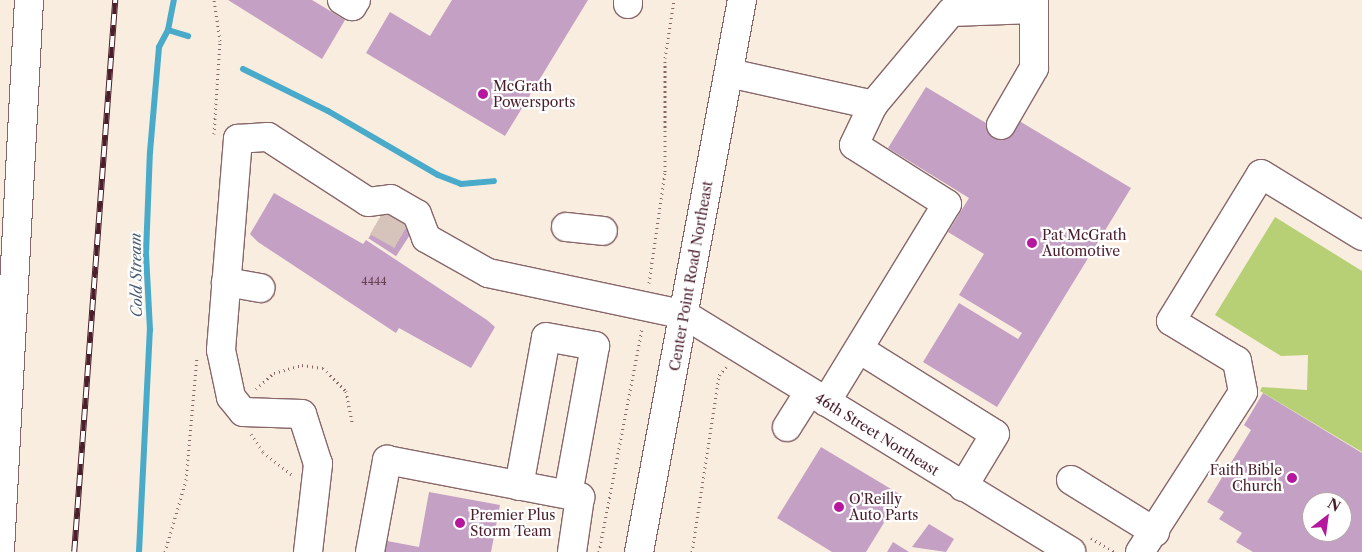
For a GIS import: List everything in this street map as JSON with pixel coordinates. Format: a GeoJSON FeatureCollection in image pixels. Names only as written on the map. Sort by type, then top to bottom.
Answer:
{"type":"FeatureCollection","features":[{"type":"Feature","properties":{"kind":"main road"},"geometry":{"type":"LineString","coordinates":[[0,550],[29,0]]}},
{"type":"Feature","properties":{"kind":"main road"},"geometry":{"type":"LineString","coordinates":[[342,0],[352,6],[356,0]]}},
{"type":"Feature","properties":{"kind":"main road","name":"Center Point Road Northeast"},"geometry":{"type":"LineString","coordinates":[[639,552],[685,315],[742,0]]}},
{"type":"Feature","properties":{"kind":"main road"},"geometry":{"type":"LineString","coordinates":[[787,427],[818,397],[859,349],[947,204],[854,145],[873,105],[951,12],[1034,4],[1034,68],[1001,125]]}},
{"type":"Feature","properties":{"kind":"main road"},"geometry":{"type":"LineString","coordinates":[[728,73],[873,105]]}},
{"type":"Feature","properties":{"kind":"main road","name":"46th Street Northeast"},"geometry":{"type":"LineString","coordinates":[[226,282],[238,139],[268,137],[373,212],[391,199],[417,214],[418,239],[488,273],[685,315],[1071,552]]}},
{"type":"Feature","properties":{"kind":"main road"},"geometry":{"type":"LineString","coordinates":[[1071,480],[1147,542],[1243,392],[1237,361],[1171,321],[1261,174],[1362,236]]}},
{"type":"Feature","properties":{"kind":"main road"},"geometry":{"type":"LineString","coordinates":[[566,227],[603,231]]}},
{"type":"Feature","properties":{"kind":"main road"},"geometry":{"type":"LineString","coordinates":[[260,288],[226,282],[220,350],[232,404],[243,412],[302,414],[318,464],[308,552]]}},
{"type":"Feature","properties":{"kind":"main road"},"geometry":{"type":"LineString","coordinates":[[519,486],[546,337],[595,346],[568,495]]}},
{"type":"Feature","properties":{"kind":"main road"},"geometry":{"type":"LineString","coordinates":[[859,349],[995,434],[963,487]]}},
{"type":"Feature","properties":{"kind":"main road"},"geometry":{"type":"LineString","coordinates":[[370,552],[387,460],[580,498],[572,552]]}},
{"type":"Feature","properties":{"kind":"path"},"geometry":{"type":"LineString","coordinates":[[647,295],[665,172],[665,58],[674,0]]}},
{"type":"Feature","properties":{"kind":"path"},"geometry":{"type":"LineString","coordinates":[[599,552],[643,320]]}},
{"type":"Feature","properties":{"kind":"path"},"geometry":{"type":"LineString","coordinates":[[692,552],[718,375],[724,374],[727,364]]}},
{"type":"Feature","properties":{"kind":"path"},"geometry":{"type":"LineString","coordinates":[[165,552],[170,541]]}},
{"type":"Feature","properties":{"kind":"green space"},"geometry":{"type":"Polygon","coordinates":[[[1275,217],[1362,271],[1362,452],[1260,391],[1262,387],[1307,390],[1308,355],[1281,356],[1215,315],[1275,217]]]}},
{"type":"Feature","properties":{"kind":"building"},"geometry":{"type":"Polygon","coordinates":[[[228,0],[312,0],[345,20],[322,59],[228,0]]]}},
{"type":"Feature","properties":{"kind":"building","name":"McGrath Powersports"},"geometry":{"type":"Polygon","coordinates":[[[452,0],[588,0],[505,136],[366,53],[390,12],[430,36],[452,0]]]}},
{"type":"Feature","properties":{"kind":"building","name":"Pat McGrath Automotive"},"geometry":{"type":"Polygon","coordinates":[[[926,87],[1006,135],[1016,119],[1131,188],[997,407],[923,362],[959,303],[1018,339],[1022,333],[959,295],[984,254],[948,232],[969,198],[888,148],[926,87]]]}},
{"type":"Feature","properties":{"kind":"building"},"geometry":{"type":"Polygon","coordinates":[[[274,193],[363,244],[366,240],[495,327],[471,368],[399,328],[396,333],[258,242],[250,234],[274,193]]]}},
{"type":"Feature","properties":{"kind":"building"},"geometry":{"type":"Polygon","coordinates":[[[388,208],[416,226],[396,256],[368,238],[388,208]]]}},
{"type":"Feature","properties":{"kind":"building","name":"Faith Bible Church"},"geometry":{"type":"Polygon","coordinates":[[[1263,393],[1362,453],[1362,552],[1253,552],[1236,542],[1242,533],[1219,519],[1224,512],[1207,502],[1251,430],[1244,425],[1263,393]]]}},
{"type":"Feature","properties":{"kind":"building","name":"O'Reilly Auto Parts"},"geometry":{"type":"Polygon","coordinates":[[[821,447],[901,495],[866,552],[832,552],[777,518],[821,447]]]}},
{"type":"Feature","properties":{"kind":"building","name":"Premier Plus Storm Team"},"geometry":{"type":"Polygon","coordinates":[[[429,492],[500,505],[491,552],[379,552],[382,540],[419,547],[429,492]]]}},
{"type":"Feature","properties":{"kind":"building"},"geometry":{"type":"Polygon","coordinates":[[[929,524],[954,539],[946,552],[912,547],[929,524]]]}},
{"type":"Feature","properties":{"kind":"building"},"geometry":{"type":"Polygon","coordinates":[[[893,542],[909,552],[887,552],[893,542]]]}},
{"type":"Feature","properties":{"kind":"waterway","name":"Cold Stream"},"geometry":{"type":"LineString","coordinates":[[139,552],[150,330],[146,254],[150,152],[159,47],[168,30],[174,0]]}},
{"type":"Feature","properties":{"kind":"waterway"},"geometry":{"type":"LineString","coordinates":[[168,30],[188,36]]}},
{"type":"Feature","properties":{"kind":"waterway"},"geometry":{"type":"LineString","coordinates":[[243,69],[328,111],[438,175],[461,184],[494,181]]}},
{"type":"Feature","properties":{"kind":"tunnel"},"geometry":{"type":"LineString","coordinates":[[377,222],[410,241]]}},
{"type":"Feature","properties":{"kind":"railway"},"geometry":{"type":"LineString","coordinates":[[74,552],[115,0]]}},
{"type":"Feature","properties":{"kind":"place","name":"McGrath Powersports"},"geometry":{"type":"Point","coordinates":[483,94]}},
{"type":"Feature","properties":{"kind":"place","name":"Pat McGrath Automotive"},"geometry":{"type":"Point","coordinates":[1032,243]}},
{"type":"Feature","properties":{"kind":"place","name":"Faith Bible Church"},"geometry":{"type":"Point","coordinates":[1292,478]}},
{"type":"Feature","properties":{"kind":"place","name":"O'Reilly Auto Parts"},"geometry":{"type":"Point","coordinates":[839,507]}},
{"type":"Feature","properties":{"kind":"place","name":"Premier Plus Storm Team"},"geometry":{"type":"Point","coordinates":[460,523]}}]}
